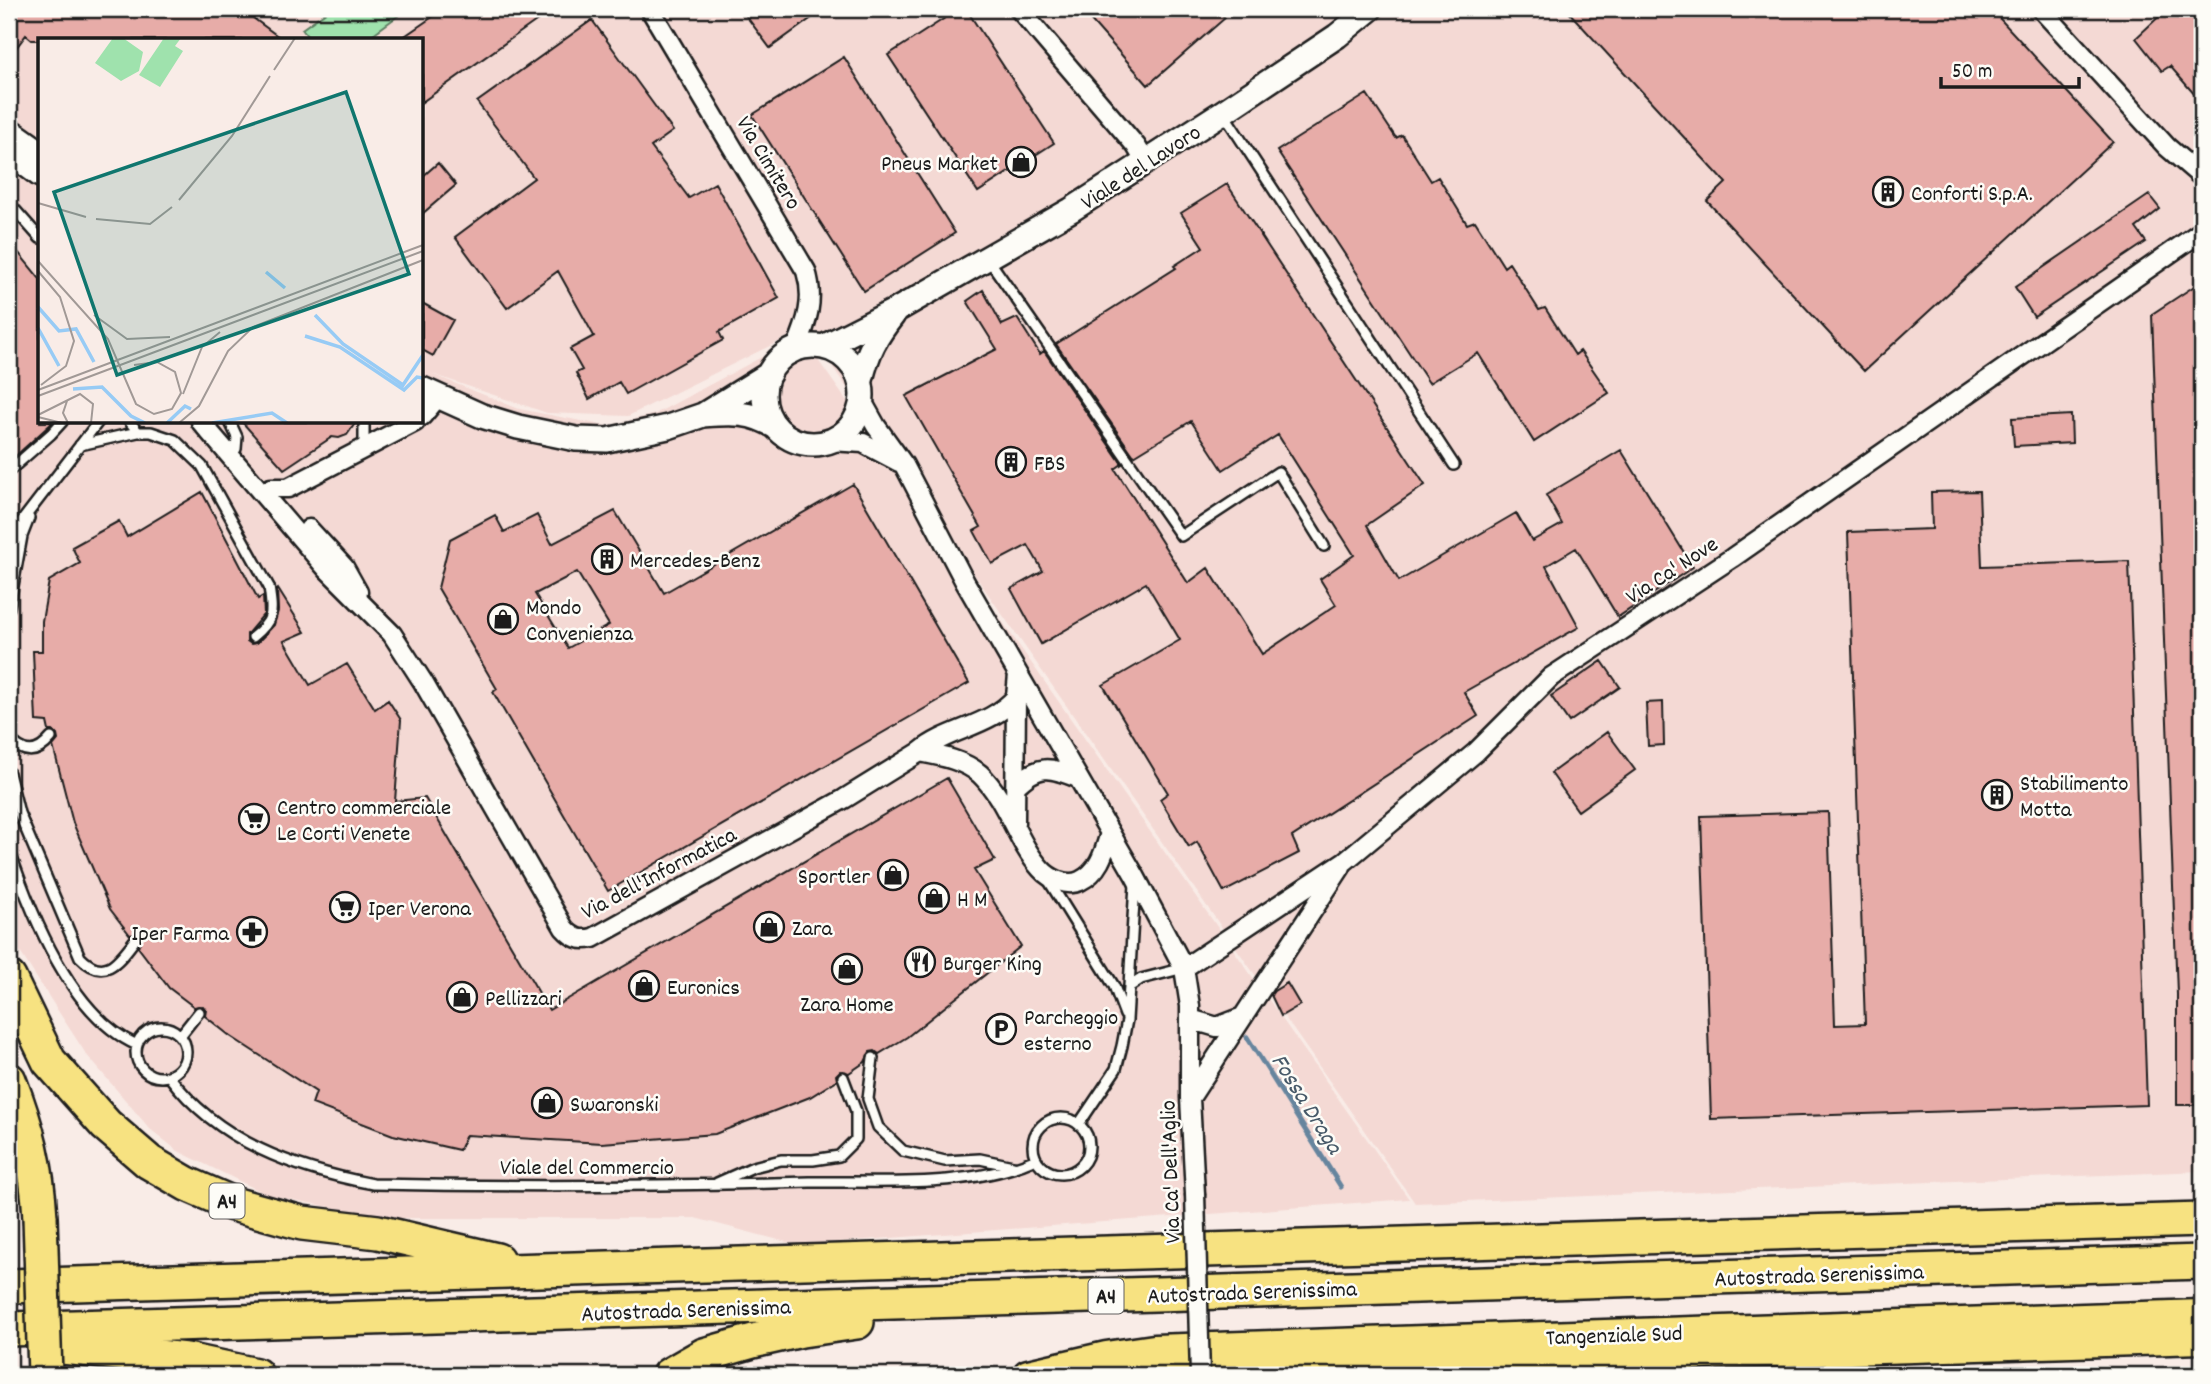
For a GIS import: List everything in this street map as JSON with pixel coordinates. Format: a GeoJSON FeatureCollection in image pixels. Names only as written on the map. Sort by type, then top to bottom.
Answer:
{"type":"FeatureCollection","features":[{"type":"Feature","properties":{"kind":"highway","name":"A4"},"geometry":{"type":"LineString","coordinates":[[9,978],[49,1061],[106,1125],[149,1162],[177,1178],[233,1204],[302,1223],[378,1232],[540,1270]]}},
{"type":"Feature","properties":{"kind":"highway"},"geometry":{"type":"LineString","coordinates":[[9,1080],[31,1143],[37,1173],[45,1375]]}},
{"type":"Feature","properties":{"kind":"highway","name":"Autostrada Serenissima"},"geometry":{"type":"LineString","coordinates":[[9,1286],[2202,1220]]}},
{"type":"Feature","properties":{"kind":"highway","name":"Autostrada Serenissima"},"geometry":{"type":"LineString","coordinates":[[9,1329],[2202,1262]]}},
{"type":"Feature","properties":{"kind":"highway","name":"A4"},"geometry":{"type":"LineString","coordinates":[[669,1375],[704,1355],[802,1329],[919,1316],[1023,1298]]}},
{"type":"Feature","properties":{"kind":"highway","name":"Tangenziale Sud"},"geometry":{"type":"LineString","coordinates":[[1028,1375],[1107,1357],[1154,1350],[2202,1315]]}},
{"type":"Feature","properties":{"kind":"highway","name":"Tangenziale Sud"},"geometry":{"type":"LineString","coordinates":[[1147,1375],[1216,1368],[2202,1338]]}},
{"type":"Feature","properties":{"kind":"highway"},"geometry":{"type":"LineString","coordinates":[[9,1342],[186,1360],[256,1375]]}},
{"type":"Feature","properties":{"kind":"street","name":"Via Cimitero"},"geometry":{"type":"LineString","coordinates":[[650,9],[806,271],[810,283],[810,307],[808,322],[796,348]]}},
{"type":"Feature","properties":{"kind":"street"},"geometry":{"type":"LineString","coordinates":[[1019,9],[1136,146],[1145,161]]}},
{"type":"Feature","properties":{"kind":"street","name":"Viale del Lavoro"},"geometry":{"type":"LineString","coordinates":[[796,348],[825,346],[900,307],[1071,210],[1337,36],[1370,9]]}},
{"type":"Feature","properties":{"kind":"street"},"geometry":{"type":"LineString","coordinates":[[2041,9],[2167,147],[2202,177]]}},
{"type":"Feature","properties":{"kind":"street"},"geometry":{"type":"LineString","coordinates":[[9,130],[38,151]]}},
{"type":"Feature","properties":{"kind":"street"},"geometry":{"type":"LineString","coordinates":[[9,152],[38,174]]}},
{"type":"Feature","properties":{"kind":"street","name":"Via Ca' Nove"},"geometry":{"type":"LineString","coordinates":[[1184,968],[1345,861],[1476,752],[1551,677],[1732,558],[2202,231]]}},
{"type":"Feature","properties":{"kind":"street","name":"Viale del Lavoro"},"geometry":{"type":"LineString","coordinates":[[830,441],[852,426],[859,414],[874,340],[900,307]]}},
{"type":"Feature","properties":{"kind":"street"},"geometry":{"type":"LineString","coordinates":[[825,346],[840,353],[852,364],[876,426],[904,465],[965,582],[1135,876],[1184,968]]}},
{"type":"Feature","properties":{"kind":"street"},"geometry":{"type":"LineString","coordinates":[[776,426],[765,401],[765,387],[775,363],[796,348]]}},
{"type":"Feature","properties":{"kind":"street"},"geometry":{"type":"LineString","coordinates":[[703,415],[769,374]]}},
{"type":"Feature","properties":{"kind":"street"},"geometry":{"type":"LineString","coordinates":[[424,410],[430,393],[482,416],[518,427],[576,439],[607,440],[631,437],[703,415],[735,413],[761,417],[787,436],[801,442],[863,443],[904,465]]}},
{"type":"Feature","properties":{"kind":"street","name":"Via dell'Informatica"},"geometry":{"type":"LineString","coordinates":[[203,424],[327,569],[392,634],[423,682],[564,928],[570,935],[582,940],[593,938],[832,805],[932,742],[996,716],[1016,698]]}},
{"type":"Feature","properties":{"kind":"street","name":"Via dell'Informatica"},"geometry":{"type":"LineString","coordinates":[[214,424],[344,567],[367,607]]}},
{"type":"Feature","properties":{"kind":"street"},"geometry":{"type":"LineString","coordinates":[[271,488],[288,488],[411,424]]}},
{"type":"Feature","properties":{"kind":"street"},"geometry":{"type":"LineString","coordinates":[[1015,824],[1018,674]]}},
{"type":"Feature","properties":{"kind":"street"},"geometry":{"type":"LineString","coordinates":[[920,752],[961,762],[978,772],[992,787],[1042,869],[1056,881],[1076,883],[1091,875],[1102,859],[1110,834]]}},
{"type":"Feature","properties":{"kind":"street"},"geometry":{"type":"LineString","coordinates":[[1015,787],[1037,769],[1059,771],[1078,778]]}},
{"type":"Feature","properties":{"kind":"street"},"geometry":{"type":"LineString","coordinates":[[1190,1098],[1345,861]]}},
{"type":"Feature","properties":{"kind":"street","name":"Via Ca' Dell'Aglio"},"geometry":{"type":"LineString","coordinates":[[1184,968],[1190,1020],[1190,1098],[1200,1375]]}},
{"type":"Feature","properties":{"kind":"street"},"geometry":{"type":"LineString","coordinates":[[1190,1020],[1217,1027],[1243,1017]]}},
{"type":"Feature","properties":{"kind":"lane"},"geometry":{"type":"LineString","coordinates":[[1223,112],[1454,465]]}},
{"type":"Feature","properties":{"kind":"lane"},"geometry":{"type":"LineString","coordinates":[[9,203],[38,237]]}},
{"type":"Feature","properties":{"kind":"lane"},"geometry":{"type":"LineString","coordinates":[[988,258],[1181,536],[1278,472],[1324,547]]}},
{"type":"Feature","properties":{"kind":"lane"},"geometry":{"type":"LineString","coordinates":[[9,471],[60,424]]}},
{"type":"Feature","properties":{"kind":"lane"},"geometry":{"type":"LineString","coordinates":[[9,543],[15,530],[96,424]]}},
{"type":"Feature","properties":{"kind":"lane"},"geometry":{"type":"LineString","coordinates":[[132,424],[138,432]]}},
{"type":"Feature","properties":{"kind":"lane"},"geometry":{"type":"LineString","coordinates":[[231,424],[237,437],[236,449]]}},
{"type":"Feature","properties":{"kind":"lane"},"geometry":{"type":"LineString","coordinates":[[363,424],[364,447]]}},
{"type":"Feature","properties":{"kind":"lane"},"geometry":{"type":"LineString","coordinates":[[80,446],[138,432],[151,432],[175,440],[202,466],[269,587],[272,606],[268,625],[253,637]]}},
{"type":"Feature","properties":{"kind":"lane"},"geometry":{"type":"LineString","coordinates":[[9,608],[22,537],[32,510]]}},
{"type":"Feature","properties":{"kind":"lane"},"geometry":{"type":"LineString","coordinates":[[9,738],[22,748],[33,751],[41,749],[51,738]]}},
{"type":"Feature","properties":{"kind":"lane"},"geometry":{"type":"LineString","coordinates":[[9,773],[19,813],[80,957],[88,965],[100,969],[110,967],[134,941]]}},
{"type":"Feature","properties":{"kind":"lane"},"geometry":{"type":"LineString","coordinates":[[9,849],[58,965],[100,1020],[120,1037],[137,1045]]}},
{"type":"Feature","properties":{"kind":"lane"},"geometry":{"type":"LineString","coordinates":[[1042,869],[1114,986],[1127,1020]]}},
{"type":"Feature","properties":{"kind":"lane"},"geometry":{"type":"LineString","coordinates":[[1079,1124],[1116,1069],[1127,1020],[1135,876]]}},
{"type":"Feature","properties":{"kind":"lane"},"geometry":{"type":"LineString","coordinates":[[1129,987],[1141,979],[1184,968]]}},
{"type":"Feature","properties":{"kind":"lane"},"geometry":{"type":"LineString","coordinates":[[180,1036],[200,1012]]}},
{"type":"Feature","properties":{"kind":"lane"},"geometry":{"type":"LineString","coordinates":[[159,1027],[174,1030],[180,1036],[186,1051],[183,1063],[177,1071],[169,1076],[152,1075],[141,1067],[136,1056],[137,1045],[145,1033],[159,1027]]}},
{"type":"Feature","properties":{"kind":"lane"},"geometry":{"type":"LineString","coordinates":[[873,1058],[868,1099],[878,1128],[903,1151],[945,1161],[980,1159],[1018,1167]]}},
{"type":"Feature","properties":{"kind":"lane","name":"Viale del Commercio"},"geometry":{"type":"LineString","coordinates":[[169,1076],[185,1097],[216,1124],[254,1146],[324,1174],[373,1184],[712,1185],[970,1179],[1018,1167],[1035,1159]]}},
{"type":"Feature","properties":{"kind":"lane"},"geometry":{"type":"LineString","coordinates":[[712,1185],[753,1167],[781,1160],[813,1160],[839,1156],[856,1139],[856,1111],[843,1077]]}},
{"type":"Feature","properties":{"kind":"lane"},"geometry":{"type":"LineString","coordinates":[[1056,1118],[1079,1124],[1087,1135],[1089,1146],[1087,1157],[1080,1167],[1070,1173],[1055,1174],[1042,1167],[1035,1159],[1032,1147],[1034,1136],[1047,1121],[1056,1118]]}},
{"type":"Feature","properties":{"kind":"shaded area"},"geometry":{"type":"Polygon","coordinates":[[[9,9],[2202,9],[2202,1171],[1415,1203],[981,584],[806,328],[628,416],[547,413],[429,373],[519,409],[607,426],[655,414],[801,336],[1409,1199],[798,1245],[695,1218],[386,1218],[268,1195],[178,1151],[150,1129],[86,1054],[9,935],[9,119],[38,139],[38,424],[424,424],[424,38],[38,38],[38,137],[9,117],[9,9]]]}},
{"type":"Feature","properties":{"kind":"green space"},"geometry":{"type":"Polygon","coordinates":[[[330,9],[406,10],[368,38],[309,38],[302,29],[330,9]]]}},
{"type":"Feature","properties":{"kind":"building"},"geometry":{"type":"Polygon","coordinates":[[[9,9],[241,9],[280,38],[32,40],[26,35],[9,57],[9,9]]]}},
{"type":"Feature","properties":{"kind":"building"},"geometry":{"type":"Polygon","coordinates":[[[444,9],[553,9],[424,101],[424,38],[402,38],[444,9]]]}},
{"type":"Feature","properties":{"kind":"building"},"geometry":{"type":"Polygon","coordinates":[[[741,9],[824,9],[770,48],[741,9]]]}},
{"type":"Feature","properties":{"kind":"building"},"geometry":{"type":"Polygon","coordinates":[[[959,9],[966,9],[1054,143],[978,192],[888,55],[959,9]]]}},
{"type":"Feature","properties":{"kind":"building"},"geometry":{"type":"Polygon","coordinates":[[[1081,9],[1217,9],[1225,18],[1148,85],[1081,9]]]}},
{"type":"Feature","properties":{"kind":"building","name":"Conforti S.p.A."},"geometry":{"type":"Polygon","coordinates":[[[1566,9],[1991,9],[2113,142],[1864,371],[1707,201],[1726,183],[1566,9]]]}},
{"type":"Feature","properties":{"kind":"building"},"geometry":{"type":"Polygon","coordinates":[[[2167,9],[2202,9],[2202,103],[2170,66],[2162,71],[2136,38],[2167,9]]]}},
{"type":"Feature","properties":{"kind":"building"},"geometry":{"type":"Polygon","coordinates":[[[592,20],[673,131],[651,147],[689,198],[715,183],[779,298],[719,332],[723,340],[626,394],[619,382],[589,399],[576,373],[582,370],[570,349],[594,336],[558,271],[507,308],[455,237],[534,178],[477,102],[592,20]]]}},
{"type":"Feature","properties":{"kind":"building"},"geometry":{"type":"Polygon","coordinates":[[[844,57],[955,233],[864,291],[752,115],[844,57]]]}},
{"type":"Feature","properties":{"kind":"building"},"geometry":{"type":"Polygon","coordinates":[[[1367,94],[1396,138],[1402,135],[1431,181],[1438,177],[1467,224],[1475,221],[1504,267],[1509,263],[1539,310],[1545,308],[1575,355],[1580,351],[1609,393],[1534,442],[1478,353],[1429,383],[1277,151],[1367,94]]]}},
{"type":"Feature","properties":{"kind":"building"},"geometry":{"type":"Polygon","coordinates":[[[438,163],[456,185],[424,212],[424,175],[438,163]]]}},
{"type":"Feature","properties":{"kind":"building"},"geometry":{"type":"Polygon","coordinates":[[[1227,184],[1425,485],[1367,525],[1399,581],[1516,513],[1532,541],[1562,524],[1546,495],[1621,450],[1693,567],[1618,617],[1576,548],[1546,566],[1579,627],[1464,692],[1478,716],[1292,837],[1299,853],[1224,892],[1197,842],[1189,847],[1160,799],[1168,793],[1103,685],[1180,640],[1146,583],[1041,644],[1011,589],[1043,571],[1028,545],[992,564],[974,531],[981,527],[906,396],[997,349],[967,301],[983,290],[1002,325],[1017,318],[1040,354],[1044,351],[1122,464],[1115,469],[1188,583],[1208,568],[1262,654],[1336,605],[1320,579],[1354,555],[1278,435],[1223,470],[1191,421],[1134,456],[1056,344],[1176,268],[1174,266],[1203,247],[1181,213],[1227,184]]]}},
{"type":"Feature","properties":{"kind":"building"},"geometry":{"type":"Polygon","coordinates":[[[2149,195],[2160,209],[2136,228],[2146,242],[2034,317],[2015,287],[2149,195]]]}},
{"type":"Feature","properties":{"kind":"building"},"geometry":{"type":"Polygon","coordinates":[[[9,241],[38,277],[38,424],[51,424],[9,462],[9,241]]]}},
{"type":"Feature","properties":{"kind":"building"},"geometry":{"type":"Polygon","coordinates":[[[2202,281],[2202,1105],[2177,1105],[2177,994],[2152,314],[2202,281]]]}},
{"type":"Feature","properties":{"kind":"building"},"geometry":{"type":"Polygon","coordinates":[[[424,304],[453,320],[433,356],[424,351],[424,304]]]}},
{"type":"Feature","properties":{"kind":"building"},"geometry":{"type":"Polygon","coordinates":[[[2071,415],[2072,443],[2014,446],[2012,418],[2071,415]]]}},
{"type":"Feature","properties":{"kind":"building"},"geometry":{"type":"Polygon","coordinates":[[[244,424],[355,424],[347,435],[332,437],[284,469],[244,424]]]}},
{"type":"Feature","properties":{"kind":"building"},"geometry":{"type":"Polygon","coordinates":[[[853,484],[969,683],[608,891],[493,692],[497,689],[438,588],[450,539],[495,515],[504,532],[537,515],[552,544],[615,511],[664,593],[853,484]],[[577,572],[535,594],[568,648],[609,625],[577,572]]]}},
{"type":"Feature","properties":{"kind":"building","name":"Stabilimento Motta"},"geometry":{"type":"Polygon","coordinates":[[[1979,491],[1982,566],[2129,561],[2147,1105],[1711,1119],[1701,816],[1828,812],[1835,1025],[1865,1024],[1848,532],[1932,529],[1931,492],[1979,491]]]}},
{"type":"Feature","properties":{"kind":"building","name":"Centro commerciale Le Corti Venete"},"geometry":{"type":"Polygon","coordinates":[[[202,492],[258,599],[263,596],[264,614],[247,634],[247,641],[251,644],[257,643],[274,625],[278,611],[278,589],[305,632],[284,641],[310,685],[347,664],[375,709],[388,700],[401,720],[395,801],[425,798],[549,1010],[947,778],[995,860],[974,870],[1021,946],[907,1037],[879,1054],[870,1052],[865,1062],[849,1073],[840,1071],[836,1075],[837,1080],[810,1097],[715,1134],[602,1143],[466,1135],[459,1150],[393,1135],[312,1104],[316,1092],[230,1036],[205,1016],[206,1010],[203,1006],[194,1007],[169,988],[138,947],[140,938],[136,934],[130,935],[110,909],[73,823],[53,746],[58,740],[57,735],[49,731],[47,722],[36,721],[33,651],[42,651],[42,621],[49,581],[80,563],[72,547],[119,521],[127,537],[202,492]]]}},
{"type":"Feature","properties":{"kind":"building"},"geometry":{"type":"Polygon","coordinates":[[[1602,661],[1620,687],[1569,722],[1551,696],[1602,661]]]}},
{"type":"Feature","properties":{"kind":"building"},"geometry":{"type":"Polygon","coordinates":[[[1663,702],[1664,745],[1648,746],[1646,703],[1663,702]]]}},
{"type":"Feature","properties":{"kind":"building"},"geometry":{"type":"Polygon","coordinates":[[[1607,732],[1635,770],[1578,811],[1551,773],[1607,732]]]}},
{"type":"Feature","properties":{"kind":"building"},"geometry":{"type":"Polygon","coordinates":[[[1287,983],[1300,1005],[1281,1016],[1271,995],[1287,983]]]}},
{"type":"Feature","properties":{"kind":"waterway","name":"Fossa Draga"},"geometry":{"type":"LineString","coordinates":[[1247,1037],[1341,1187]]}},
{"type":"Feature","properties":{"kind":"place","name":"Pneus Market"},"geometry":{"type":"Point","coordinates":[1021,162]}},
{"type":"Feature","properties":{"kind":"place","name":"Conforti S.p.A."},"geometry":{"type":"Point","coordinates":[1888,192]}},
{"type":"Feature","properties":{"kind":"place","name":"FBS"},"geometry":{"type":"Point","coordinates":[1011,462]}},
{"type":"Feature","properties":{"kind":"place","name":"Mercedes-Benz"},"geometry":{"type":"Point","coordinates":[607,559]}},
{"type":"Feature","properties":{"kind":"place","name":"Mondo Convenienza"},"geometry":{"type":"Point","coordinates":[503,619]}},
{"type":"Feature","properties":{"kind":"place","name":"Stabilimento Motta"},"geometry":{"type":"Point","coordinates":[1997,795]}},
{"type":"Feature","properties":{"kind":"place","name":"Centro commerciale Le Corti Venete"},"geometry":{"type":"Point","coordinates":[254,819]}},
{"type":"Feature","properties":{"kind":"place","name":"Sportler"},"geometry":{"type":"Point","coordinates":[893,875]}},
{"type":"Feature","properties":{"kind":"place","name":"H M"},"geometry":{"type":"Point","coordinates":[934,898]}},
{"type":"Feature","properties":{"kind":"place","name":"Iper Verona"},"geometry":{"type":"Point","coordinates":[345,907]}},
{"type":"Feature","properties":{"kind":"place","name":"Zara"},"geometry":{"type":"Point","coordinates":[769,927]}},
{"type":"Feature","properties":{"kind":"place","name":"Iper Farma"},"geometry":{"type":"Point","coordinates":[252,932]}},
{"type":"Feature","properties":{"kind":"place","name":"Burger King"},"geometry":{"type":"Point","coordinates":[920,962]}},
{"type":"Feature","properties":{"kind":"place","name":"Zara Home"},"geometry":{"type":"Point","coordinates":[847,969]}},
{"type":"Feature","properties":{"kind":"place","name":"Euronics"},"geometry":{"type":"Point","coordinates":[644,986]}},
{"type":"Feature","properties":{"kind":"place","name":"Pellizzari"},"geometry":{"type":"Point","coordinates":[462,997]}},
{"type":"Feature","properties":{"kind":"place","name":"Parcheggio esterno"},"geometry":{"type":"Point","coordinates":[1001,1029]}},
{"type":"Feature","properties":{"kind":"place","name":"Swaronski"},"geometry":{"type":"Point","coordinates":[547,1103]}}]}
